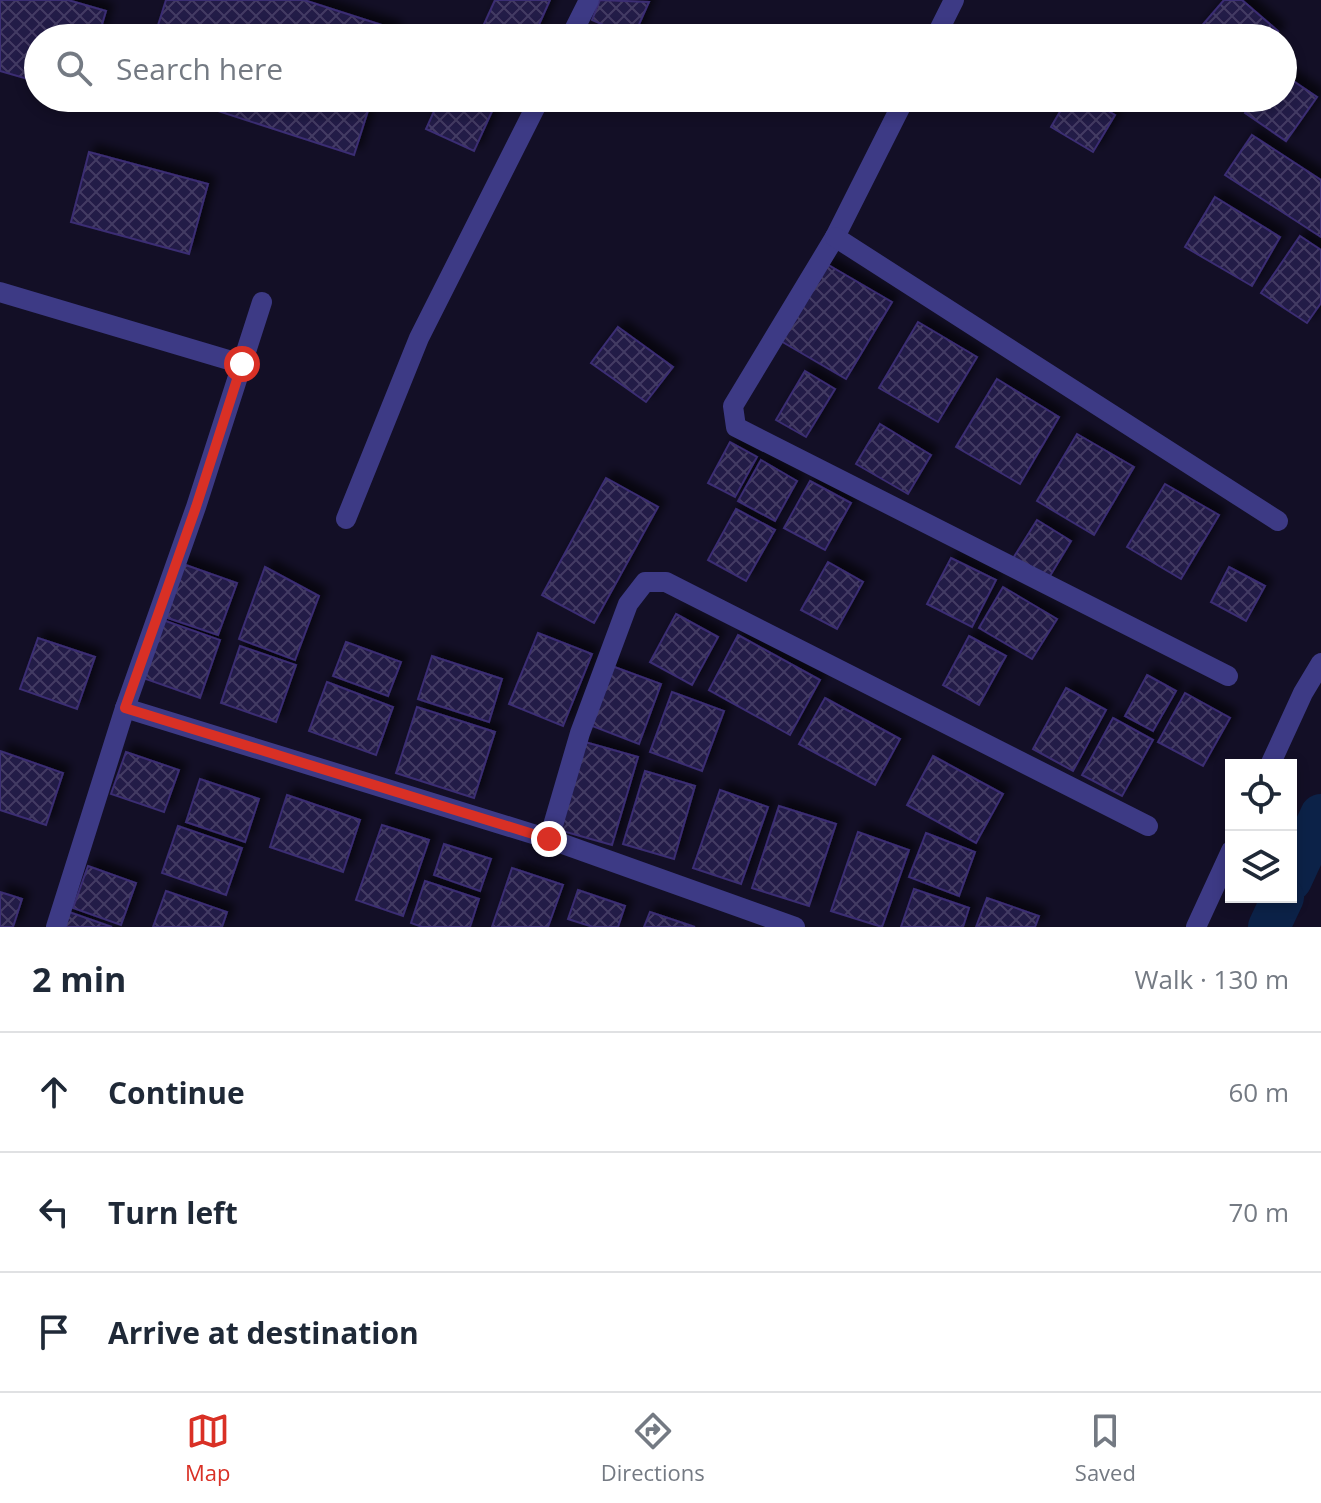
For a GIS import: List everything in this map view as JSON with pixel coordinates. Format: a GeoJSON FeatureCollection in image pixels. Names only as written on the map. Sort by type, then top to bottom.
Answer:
{"type":"FeatureCollection","features":[{"type":"Feature","properties":{"kind":"street"},"geometry":{"type":"LineString","coordinates":[[577,24],[589,0]]}},
{"type":"Feature","properties":{"kind":"street"},"geometry":{"type":"LineString","coordinates":[[942,24],[954,0]]}},
{"type":"Feature","properties":{"kind":"street"},"geometry":{"type":"LineString","coordinates":[[346,519],[419,338],[533,112]]}},
{"type":"Feature","properties":{"kind":"street"},"geometry":{"type":"LineString","coordinates":[[898,112],[835,237],[733,406],[736,427],[1228,676]]}},
{"type":"Feature","properties":{"kind":"street"},"geometry":{"type":"LineString","coordinates":[[835,237],[1278,521]]}},
{"type":"Feature","properties":{"kind":"street"},"geometry":{"type":"LineString","coordinates":[[0,292],[242,364]]}},
{"type":"Feature","properties":{"kind":"street"},"geometry":{"type":"LineString","coordinates":[[56,927],[125,708],[196,507],[262,302]]}},
{"type":"Feature","properties":{"kind":"street"},"geometry":{"type":"LineString","coordinates":[[549,839],[580,733],[628,604],[645,582],[666,582],[1148,826]]}},
{"type":"Feature","properties":{"kind":"street"},"geometry":{"type":"LineString","coordinates":[[1273,759],[1303,693],[1321,663]]}},
{"type":"Feature","properties":{"kind":"street"},"geometry":{"type":"LineString","coordinates":[[125,708],[549,839],[795,927]]}},
{"type":"Feature","properties":{"kind":"street"},"geometry":{"type":"LineString","coordinates":[[1196,927],[1225,864]]}},
{"type":"Feature","properties":{"kind":"building"},"geometry":{"type":"Polygon","coordinates":[[[0,0],[68,0],[106,11],[102,24],[24,24],[24,78],[0,71],[0,0]]]}},
{"type":"Feature","properties":{"kind":"building"},"geometry":{"type":"Polygon","coordinates":[[[166,0],[304,0],[378,24],[158,24],[166,0]]]}},
{"type":"Feature","properties":{"kind":"building"},"geometry":{"type":"Polygon","coordinates":[[[495,0],[550,0],[539,24],[484,24],[495,0]]]}},
{"type":"Feature","properties":{"kind":"building"},"geometry":{"type":"Polygon","coordinates":[[[600,0],[649,2],[639,24],[601,24],[592,20],[600,0]]]}},
{"type":"Feature","properties":{"kind":"building"},"geometry":{"type":"Polygon","coordinates":[[[1224,0],[1242,0],[1270,24],[1203,24],[1224,0]]]}},
{"type":"Feature","properties":{"kind":"building"},"geometry":{"type":"Polygon","coordinates":[[[1297,83],[1317,97],[1286,141],[1245,113],[1297,112],[1297,83]]]}},
{"type":"Feature","properties":{"kind":"building"},"geometry":{"type":"Polygon","coordinates":[[[221,112],[368,112],[354,155],[221,112]]]}},
{"type":"Feature","properties":{"kind":"building"},"geometry":{"type":"Polygon","coordinates":[[[434,112],[492,112],[474,151],[426,129],[434,112]]]}},
{"type":"Feature","properties":{"kind":"building"},"geometry":{"type":"Polygon","coordinates":[[[1060,112],[1110,112],[1115,115],[1093,152],[1051,127],[1060,112]]]}},
{"type":"Feature","properties":{"kind":"building"},"geometry":{"type":"Polygon","coordinates":[[[1252,135],[1321,180],[1321,237],[1225,175],[1252,135]]]}},
{"type":"Feature","properties":{"kind":"building"},"geometry":{"type":"Polygon","coordinates":[[[89,152],[208,184],[189,254],[71,222],[89,152]]]}},
{"type":"Feature","properties":{"kind":"building"},"geometry":{"type":"Polygon","coordinates":[[[1215,197],[1280,237],[1252,286],[1185,247],[1215,197]]]}},
{"type":"Feature","properties":{"kind":"building"},"geometry":{"type":"Polygon","coordinates":[[[1300,236],[1321,250],[1321,303],[1307,323],[1261,293],[1300,236]]]}},
{"type":"Feature","properties":{"kind":"building"},"geometry":{"type":"Polygon","coordinates":[[[825,263],[892,302],[846,379],[779,340],[825,263]]]}},
{"type":"Feature","properties":{"kind":"building"},"geometry":{"type":"Polygon","coordinates":[[[918,322],[977,357],[938,422],[879,388],[918,322]]]}},
{"type":"Feature","properties":{"kind":"building"},"geometry":{"type":"Polygon","coordinates":[[[618,327],[673,367],[646,402],[591,363],[618,327]]]}},
{"type":"Feature","properties":{"kind":"building"},"geometry":{"type":"Polygon","coordinates":[[[805,371],[835,389],[806,437],[776,420],[805,371]]]}},
{"type":"Feature","properties":{"kind":"building"},"geometry":{"type":"Polygon","coordinates":[[[997,379],[1059,417],[1020,484],[956,447],[997,379]]]}},
{"type":"Feature","properties":{"kind":"building"},"geometry":{"type":"Polygon","coordinates":[[[880,424],[931,455],[908,494],[856,464],[880,424]]]}},
{"type":"Feature","properties":{"kind":"building"},"geometry":{"type":"Polygon","coordinates":[[[1077,434],[1134,467],[1094,535],[1037,501],[1077,434]]]}},
{"type":"Feature","properties":{"kind":"building"},"geometry":{"type":"Polygon","coordinates":[[[730,442],[757,457],[735,497],[708,483],[730,442]]]}},
{"type":"Feature","properties":{"kind":"building"},"geometry":{"type":"Polygon","coordinates":[[[761,460],[797,481],[775,521],[738,501],[761,460]]]}},
{"type":"Feature","properties":{"kind":"building"},"geometry":{"type":"Polygon","coordinates":[[[606,478],[658,507],[594,623],[542,595],[606,478]]]}},
{"type":"Feature","properties":{"kind":"building"},"geometry":{"type":"Polygon","coordinates":[[[810,481],[851,503],[825,550],[784,528],[810,481]]]}},
{"type":"Feature","properties":{"kind":"building"},"geometry":{"type":"Polygon","coordinates":[[[1165,484],[1219,515],[1181,579],[1127,547],[1165,484]]]}},
{"type":"Feature","properties":{"kind":"building"},"geometry":{"type":"Polygon","coordinates":[[[736,509],[775,530],[746,581],[708,560],[736,509]]]}},
{"type":"Feature","properties":{"kind":"building"},"geometry":{"type":"Polygon","coordinates":[[[1037,520],[1071,541],[1047,581],[1012,560],[1037,520]]]}},
{"type":"Feature","properties":{"kind":"building"},"geometry":{"type":"Polygon","coordinates":[[[951,558],[996,580],[972,627],[927,604],[951,558]]]}},
{"type":"Feature","properties":{"kind":"building"},"geometry":{"type":"Polygon","coordinates":[[[828,562],[863,582],[837,629],[801,610],[828,562]]]}},
{"type":"Feature","properties":{"kind":"building"},"geometry":{"type":"Polygon","coordinates":[[[180,563],[237,583],[218,635],[162,616],[180,563]]]}},
{"type":"Feature","properties":{"kind":"building"},"geometry":{"type":"Polygon","coordinates":[[[265,567],[319,596],[295,660],[239,639],[265,567]]]}},
{"type":"Feature","properties":{"kind":"building"},"geometry":{"type":"Polygon","coordinates":[[[1229,567],[1265,586],[1246,621],[1211,602],[1229,567]]]}},
{"type":"Feature","properties":{"kind":"building"},"geometry":{"type":"Polygon","coordinates":[[[1003,587],[1057,619],[1032,659],[979,628],[1003,587]]]}},
{"type":"Feature","properties":{"kind":"building"},"geometry":{"type":"Polygon","coordinates":[[[676,614],[718,637],[692,685],[650,662],[676,614]]]}},
{"type":"Feature","properties":{"kind":"building"},"geometry":{"type":"Polygon","coordinates":[[[160,619],[220,640],[200,698],[140,677],[160,619]]]}},
{"type":"Feature","properties":{"kind":"building"},"geometry":{"type":"Polygon","coordinates":[[[538,633],[592,654],[563,726],[509,704],[538,633]]]}},
{"type":"Feature","properties":{"kind":"building"},"geometry":{"type":"Polygon","coordinates":[[[738,635],[820,680],[790,735],[709,690],[738,635]]]}},
{"type":"Feature","properties":{"kind":"building"},"geometry":{"type":"Polygon","coordinates":[[[969,636],[1006,656],[979,705],[943,685],[969,636]]]}},
{"type":"Feature","properties":{"kind":"building"},"geometry":{"type":"Polygon","coordinates":[[[38,638],[95,657],[77,709],[20,689],[38,638]]]}},
{"type":"Feature","properties":{"kind":"building"},"geometry":{"type":"Polygon","coordinates":[[[346,642],[401,662],[388,696],[333,676],[346,642]]]}},
{"type":"Feature","properties":{"kind":"building"},"geometry":{"type":"Polygon","coordinates":[[[240,646],[296,665],[276,722],[221,703],[240,646]]]}},
{"type":"Feature","properties":{"kind":"building"},"geometry":{"type":"Polygon","coordinates":[[[432,656],[502,679],[489,722],[418,699],[432,656]]]}},
{"type":"Feature","properties":{"kind":"building"},"geometry":{"type":"Polygon","coordinates":[[[609,665],[661,684],[639,744],[587,724],[609,665]]]}},
{"type":"Feature","properties":{"kind":"building"},"geometry":{"type":"Polygon","coordinates":[[[1147,675],[1176,691],[1153,731],[1125,716],[1147,675]]]}},
{"type":"Feature","properties":{"kind":"building"},"geometry":{"type":"Polygon","coordinates":[[[327,682],[393,707],[376,755],[309,731],[327,682]]]}},
{"type":"Feature","properties":{"kind":"building"},"geometry":{"type":"Polygon","coordinates":[[[1066,688],[1106,710],[1073,771],[1033,749],[1066,688]]]}},
{"type":"Feature","properties":{"kind":"building"},"geometry":{"type":"Polygon","coordinates":[[[672,692],[724,711],[702,771],[650,752],[672,692]]]}},
{"type":"Feature","properties":{"kind":"building"},"geometry":{"type":"Polygon","coordinates":[[[1185,693],[1230,718],[1203,766],[1158,742],[1185,693]]]}},
{"type":"Feature","properties":{"kind":"building"},"geometry":{"type":"Polygon","coordinates":[[[825,698],[900,739],[875,785],[799,744],[825,698]]]}},
{"type":"Feature","properties":{"kind":"building"},"geometry":{"type":"Polygon","coordinates":[[[417,707],[495,732],[474,798],[396,773],[417,707]]]}},
{"type":"Feature","properties":{"kind":"building"},"geometry":{"type":"Polygon","coordinates":[[[1113,718],[1153,740],[1122,796],[1082,775],[1113,718]]]}},
{"type":"Feature","properties":{"kind":"building"},"geometry":{"type":"Polygon","coordinates":[[[585,742],[638,757],[612,845],[559,830],[585,742]]]}},
{"type":"Feature","properties":{"kind":"building"},"geometry":{"type":"Polygon","coordinates":[[[0,751],[63,773],[46,825],[0,810],[0,751]]]}},
{"type":"Feature","properties":{"kind":"building"},"geometry":{"type":"Polygon","coordinates":[[[126,752],[179,770],[164,812],[111,794],[126,752]]]}},
{"type":"Feature","properties":{"kind":"building"},"geometry":{"type":"Polygon","coordinates":[[[933,756],[1003,794],[976,843],[907,805],[933,756]]]}},
{"type":"Feature","properties":{"kind":"building"},"geometry":{"type":"Polygon","coordinates":[[[645,771],[695,786],[674,859],[623,844],[645,771]]]}},
{"type":"Feature","properties":{"kind":"building"},"geometry":{"type":"Polygon","coordinates":[[[200,779],[259,799],[245,842],[186,822],[200,779]]]}},
{"type":"Feature","properties":{"kind":"building"},"geometry":{"type":"Polygon","coordinates":[[[720,790],[768,807],[741,884],[693,868],[720,790]]]}},
{"type":"Feature","properties":{"kind":"building"},"geometry":{"type":"Polygon","coordinates":[[[287,795],[360,820],[343,872],[270,847],[287,795]]]}},
{"type":"Feature","properties":{"kind":"building"},"geometry":{"type":"Polygon","coordinates":[[[779,806],[836,824],[809,906],[752,888],[779,806]]]}},
{"type":"Feature","properties":{"kind":"building"},"geometry":{"type":"Polygon","coordinates":[[[382,825],[429,840],[403,916],[356,900],[382,825]]]}},
{"type":"Feature","properties":{"kind":"building"},"geometry":{"type":"Polygon","coordinates":[[[178,826],[242,848],[226,895],[162,873],[178,826]]]}},
{"type":"Feature","properties":{"kind":"building"},"geometry":{"type":"Polygon","coordinates":[[[858,832],[909,850],[882,927],[831,911],[858,832]]]}},
{"type":"Feature","properties":{"kind":"building"},"geometry":{"type":"Polygon","coordinates":[[[926,833],[975,852],[959,896],[909,877],[926,833]]]}},
{"type":"Feature","properties":{"kind":"building"},"geometry":{"type":"Polygon","coordinates":[[[444,844],[491,859],[480,891],[434,875],[444,844]]]}},
{"type":"Feature","properties":{"kind":"building"},"geometry":{"type":"Polygon","coordinates":[[[88,866],[136,883],[121,925],[73,908],[88,866]]]}},
{"type":"Feature","properties":{"kind":"building"},"geometry":{"type":"Polygon","coordinates":[[[512,868],[563,885],[548,927],[492,927],[512,868]]]}},
{"type":"Feature","properties":{"kind":"building"},"geometry":{"type":"Polygon","coordinates":[[[425,881],[479,899],[470,927],[422,927],[411,923],[425,881]]]}},
{"type":"Feature","properties":{"kind":"building"},"geometry":{"type":"Polygon","coordinates":[[[914,889],[969,908],[963,927],[901,927],[914,889]]]}},
{"type":"Feature","properties":{"kind":"building"},"geometry":{"type":"Polygon","coordinates":[[[578,890],[625,906],[618,927],[593,927],[568,919],[578,890]]]}},
{"type":"Feature","properties":{"kind":"building"},"geometry":{"type":"Polygon","coordinates":[[[166,891],[227,912],[222,927],[153,927],[166,891]]]}},
{"type":"Feature","properties":{"kind":"building"},"geometry":{"type":"Polygon","coordinates":[[[0,892],[22,899],[13,927],[0,927],[0,892]]]}},
{"type":"Feature","properties":{"kind":"building"},"geometry":{"type":"Polygon","coordinates":[[[987,898],[1039,916],[1035,927],[976,927],[987,898]]]}},
{"type":"Feature","properties":{"kind":"building"},"geometry":{"type":"Polygon","coordinates":[[[69,912],[112,927],[64,927],[69,912]]]}},
{"type":"Feature","properties":{"kind":"building"},"geometry":{"type":"Polygon","coordinates":[[[650,912],[695,927],[644,927],[650,912]]]}},
{"type":"Feature","properties":{"kind":"waterway"},"geometry":{"type":"LineString","coordinates":[[1297,867],[1321,815]]}},
{"type":"Feature","properties":{"kind":"waterway"},"geometry":{"type":"LineString","coordinates":[[1269,927],[1280,903]]}},
{"type":"Feature","properties":{"kind":"route"},"geometry":{"type":"LineString","coordinates":[[242,364],[196,507],[125,708],[549,839]]}}]}
